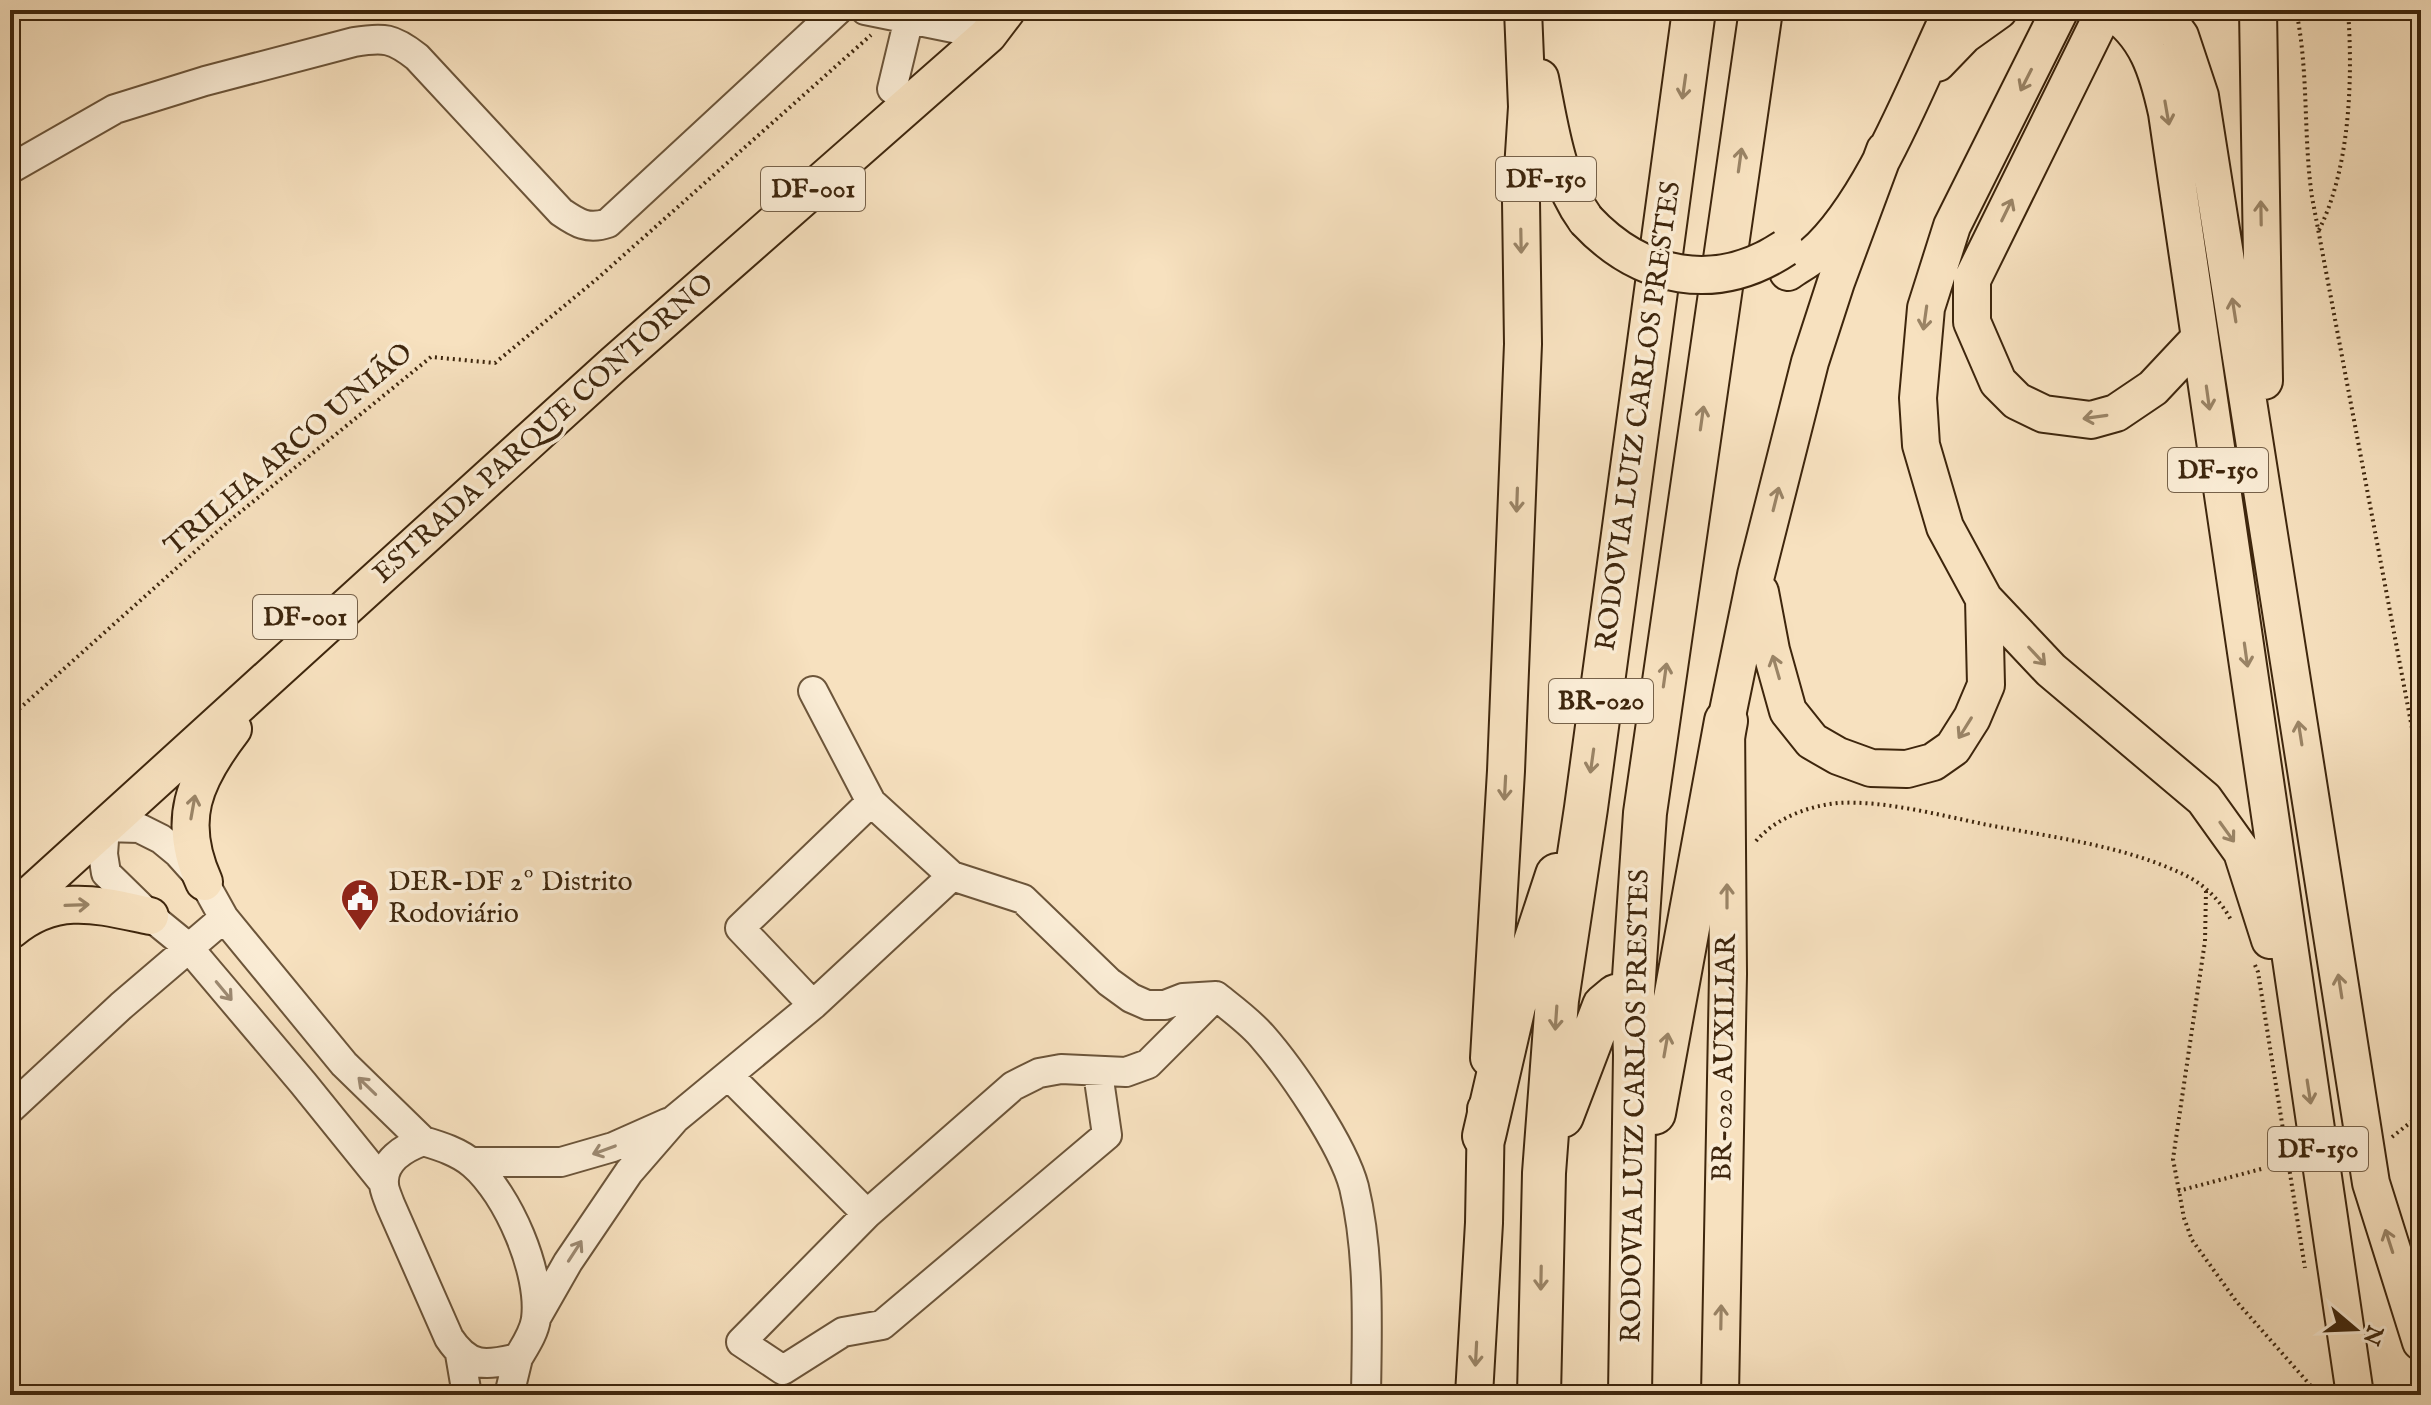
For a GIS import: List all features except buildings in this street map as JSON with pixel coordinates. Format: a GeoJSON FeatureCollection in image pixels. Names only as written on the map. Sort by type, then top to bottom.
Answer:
{"type":"FeatureCollection","features":[{"type":"Feature","properties":{"kind":"highway","name":"RODOVIA LUIZ CARLOS PRESTES"},"geometry":{"type":"LineString","coordinates":[[1539,1395],[1544,1173],[1557,1000],[1586,808],[1694,10]]}},
{"type":"Feature","properties":{"kind":"highway","name":"RODOVIA LUIZ CARLOS PRESTES"},"geometry":{"type":"LineString","coordinates":[[1630,1395],[1635,1055],[1633,992],[1645,813],[1761,10]]}},
{"type":"Feature","properties":{"kind":"highway"},"geometry":{"type":"LineString","coordinates":[[1632,1232],[1726,721]]}},
{"type":"Feature","properties":{"kind":"highway"},"geometry":{"type":"LineString","coordinates":[[1484,1136],[1526,965],[1554,882],[1586,808]]}},
{"type":"Feature","properties":{"kind":"highway"},"geometry":{"type":"LineString","coordinates":[[1544,1173],[1573,1085],[1604,1006],[1616,996],[1633,992]]}},
{"type":"Feature","properties":{"kind":"main road","name":"DF-150"},"geometry":{"type":"LineString","coordinates":[[1525,10],[1527,107],[1544,174],[1558,206],[1585,231],[1609,262],[1663,286],[1696,291],[1725,291],[1748,286],[1786,260],[1813,255],[1859,197],[1952,10]]}},
{"type":"Feature","properties":{"kind":"main road"},"geometry":{"type":"LineString","coordinates":[[1525,10],[1558,163],[1585,231]]}},
{"type":"Feature","properties":{"kind":"main road"},"geometry":{"type":"LineString","coordinates":[[1786,260],[1799,237],[1826,204],[1915,45],[1939,10]]}},
{"type":"Feature","properties":{"kind":"main road","name":"DF-150"},"geometry":{"type":"LineString","coordinates":[[1913,90],[1964,35],[1998,10]]}},
{"type":"Feature","properties":{"kind":"main road"},"geometry":{"type":"LineString","coordinates":[[2060,10],[1952,226],[1926,308],[1918,386],[1921,445],[1945,527],[1984,599],[2051,670],[2204,799],[2242,852],[2301,1033]]}},
{"type":"Feature","properties":{"kind":"main road","name":"DF-150"},"geometry":{"type":"LineString","coordinates":[[2107,10],[2123,19],[2142,40],[2158,74],[2167,113],[2355,1395]]}},
{"type":"Feature","properties":{"kind":"main road"},"geometry":{"type":"LineString","coordinates":[[2107,10],[1972,280],[1972,322],[1998,382],[2017,401],[2044,414],[2091,420],[2116,413],[2153,388],[2199,339]]}},
{"type":"Feature","properties":{"kind":"main road","name":"DF-150"},"geometry":{"type":"LineString","coordinates":[[2161,10],[2180,36],[2200,96],[2371,1183],[2421,1342]]}},
{"type":"Feature","properties":{"kind":"main road"},"geometry":{"type":"LineString","coordinates":[[2258,10],[2267,515]]}},
{"type":"Feature","properties":{"kind":"main road","name":"ESTRADA PARQUE CONTORNO"},"geometry":{"type":"LineString","coordinates":[[10,888],[133,780],[504,433],[892,89],[989,21]]}},
{"type":"Feature","properties":{"kind":"main road","name":"ESTRADA PARQUE CONTORNO"},"geometry":{"type":"LineString","coordinates":[[10,913],[989,21]]}},
{"type":"Feature","properties":{"kind":"main road"},"geometry":{"type":"LineString","coordinates":[[1474,1395],[1484,1223],[1484,1136],[1506,771],[1523,344],[1521,201],[1527,107]]}},
{"type":"Feature","properties":{"kind":"main road","name":"BR-020 AUXILIAR"},"geometry":{"type":"LineString","coordinates":[[1720,1395],[1726,721],[1756,575],[1810,362],[1885,150]]}},
{"type":"Feature","properties":{"kind":"main road"},"geometry":{"type":"LineString","coordinates":[[1756,575],[1771,650],[1788,711],[1812,741],[1838,756],[1871,768],[1907,769],[1933,762],[1953,748],[1972,718],[1986,685],[1984,599]]}},
{"type":"Feature","properties":{"kind":"main road"},"geometry":{"type":"LineString","coordinates":[[204,882],[192,856],[190,832],[193,802],[200,778],[217,750],[277,670]]}},
{"type":"Feature","properties":{"kind":"main road"},"geometry":{"type":"LineString","coordinates":[[54,849],[105,827],[108,812],[133,780]]}},
{"type":"Feature","properties":{"kind":"main road"},"geometry":{"type":"LineString","coordinates":[[10,931],[37,913],[80,903],[150,916]]}},
{"type":"Feature","properties":{"kind":"street"},"geometry":{"type":"LineString","coordinates":[[10,169],[115,109],[205,81],[354,42],[391,40],[417,57],[561,212],[585,226],[597,227],[608,223],[838,10]]}},
{"type":"Feature","properties":{"kind":"street"},"geometry":{"type":"LineString","coordinates":[[871,20],[911,14],[989,21]]}},
{"type":"Feature","properties":{"kind":"street"},"geometry":{"type":"LineString","coordinates":[[892,89],[911,14]]}},
{"type":"Feature","properties":{"kind":"street"},"geometry":{"type":"LineString","coordinates":[[813,691],[871,802],[952,876],[1023,899],[1109,982],[1131,998],[1147,1005],[1165,1005],[1183,998],[1216,996],[1261,1034],[1329,1132],[1353,1185],[1364,1256],[1366,1395]]}},
{"type":"Feature","properties":{"kind":"street"},"geometry":{"type":"LineString","coordinates":[[813,1005],[740,928],[871,802]]}},
{"type":"Feature","properties":{"kind":"street"},"geometry":{"type":"LineString","coordinates":[[467,1395],[460,1354],[449,1338],[383,1182],[188,947],[150,916],[106,873],[103,854],[105,827],[139,828],[161,839],[178,853],[204,882],[224,918],[344,1064],[423,1141],[444,1147],[471,1162],[488,1179],[512,1217],[528,1258],[536,1318]]}},
{"type":"Feature","properties":{"kind":"street"},"geometry":{"type":"LineString","coordinates":[[509,1395],[518,1358],[536,1318],[568,1262],[629,1172],[675,1119],[813,1005],[952,876]]}},
{"type":"Feature","properties":{"kind":"street"},"geometry":{"type":"LineString","coordinates":[[10,1109],[224,918]]}},
{"type":"Feature","properties":{"kind":"street"},"geometry":{"type":"LineString","coordinates":[[251,1022],[287,994]]}},
{"type":"Feature","properties":{"kind":"street"},"geometry":{"type":"LineString","coordinates":[[1098,1073],[1107,1135],[882,1325],[843,1332],[783,1370],[741,1342],[867,1214],[1013,1086],[1039,1073],[1061,1069],[1126,1072],[1148,1064],[1216,996]]}},
{"type":"Feature","properties":{"kind":"street"},"geometry":{"type":"LineString","coordinates":[[729,1076],[867,1214]]}},
{"type":"Feature","properties":{"kind":"street"},"geometry":{"type":"LineString","coordinates":[[471,1162],[561,1162],[613,1147],[675,1119]]}},
{"type":"Feature","properties":{"kind":"street"},"geometry":{"type":"LineString","coordinates":[[383,1182],[398,1153],[423,1141]]}},
{"type":"Feature","properties":{"kind":"street"},"geometry":{"type":"LineString","coordinates":[[460,1354],[478,1362],[495,1364],[518,1358]]}},
{"type":"Feature","properties":{"kind":"path"},"geometry":{"type":"LineString","coordinates":[[2296,10],[2307,94],[2308,173],[2421,776]]}},
{"type":"Feature","properties":{"kind":"path"},"geometry":{"type":"LineString","coordinates":[[2319,230],[2332,205],[2343,156],[2350,47],[2348,10]]}},
{"type":"Feature","properties":{"kind":"path","name":"TRILHA ARCO UNIÃO"},"geometry":{"type":"LineString","coordinates":[[10,717],[228,522],[431,357],[495,363],[598,278],[871,20]]}},
{"type":"Feature","properties":{"kind":"path"},"geometry":{"type":"LineString","coordinates":[[1727,877],[1759,837],[1783,819],[1807,809],[1839,803],[1913,810],[2090,843],[2184,875],[2206,888],[2235,927]]}},
{"type":"Feature","properties":{"kind":"path"},"geometry":{"type":"LineString","coordinates":[[2206,888],[2205,941],[2173,1159],[2184,1218],[2192,1240],[2236,1301],[2319,1395]]}},
{"type":"Feature","properties":{"kind":"path"},"geometry":{"type":"LineString","coordinates":[[2252,960],[2258,972],[2305,1270]]}},
{"type":"Feature","properties":{"kind":"path"},"geometry":{"type":"LineString","coordinates":[[2379,1143],[2405,1129],[2421,1114]]}},
{"type":"Feature","properties":{"kind":"path"},"geometry":{"type":"LineString","coordinates":[[2178,1191],[2265,1168]]}},
{"type":"Feature","properties":{"kind":"place","name":"DER-DF 2º Distrito Rodoviário"},"geometry":{"type":"Point","coordinates":[360,932]}}]}
